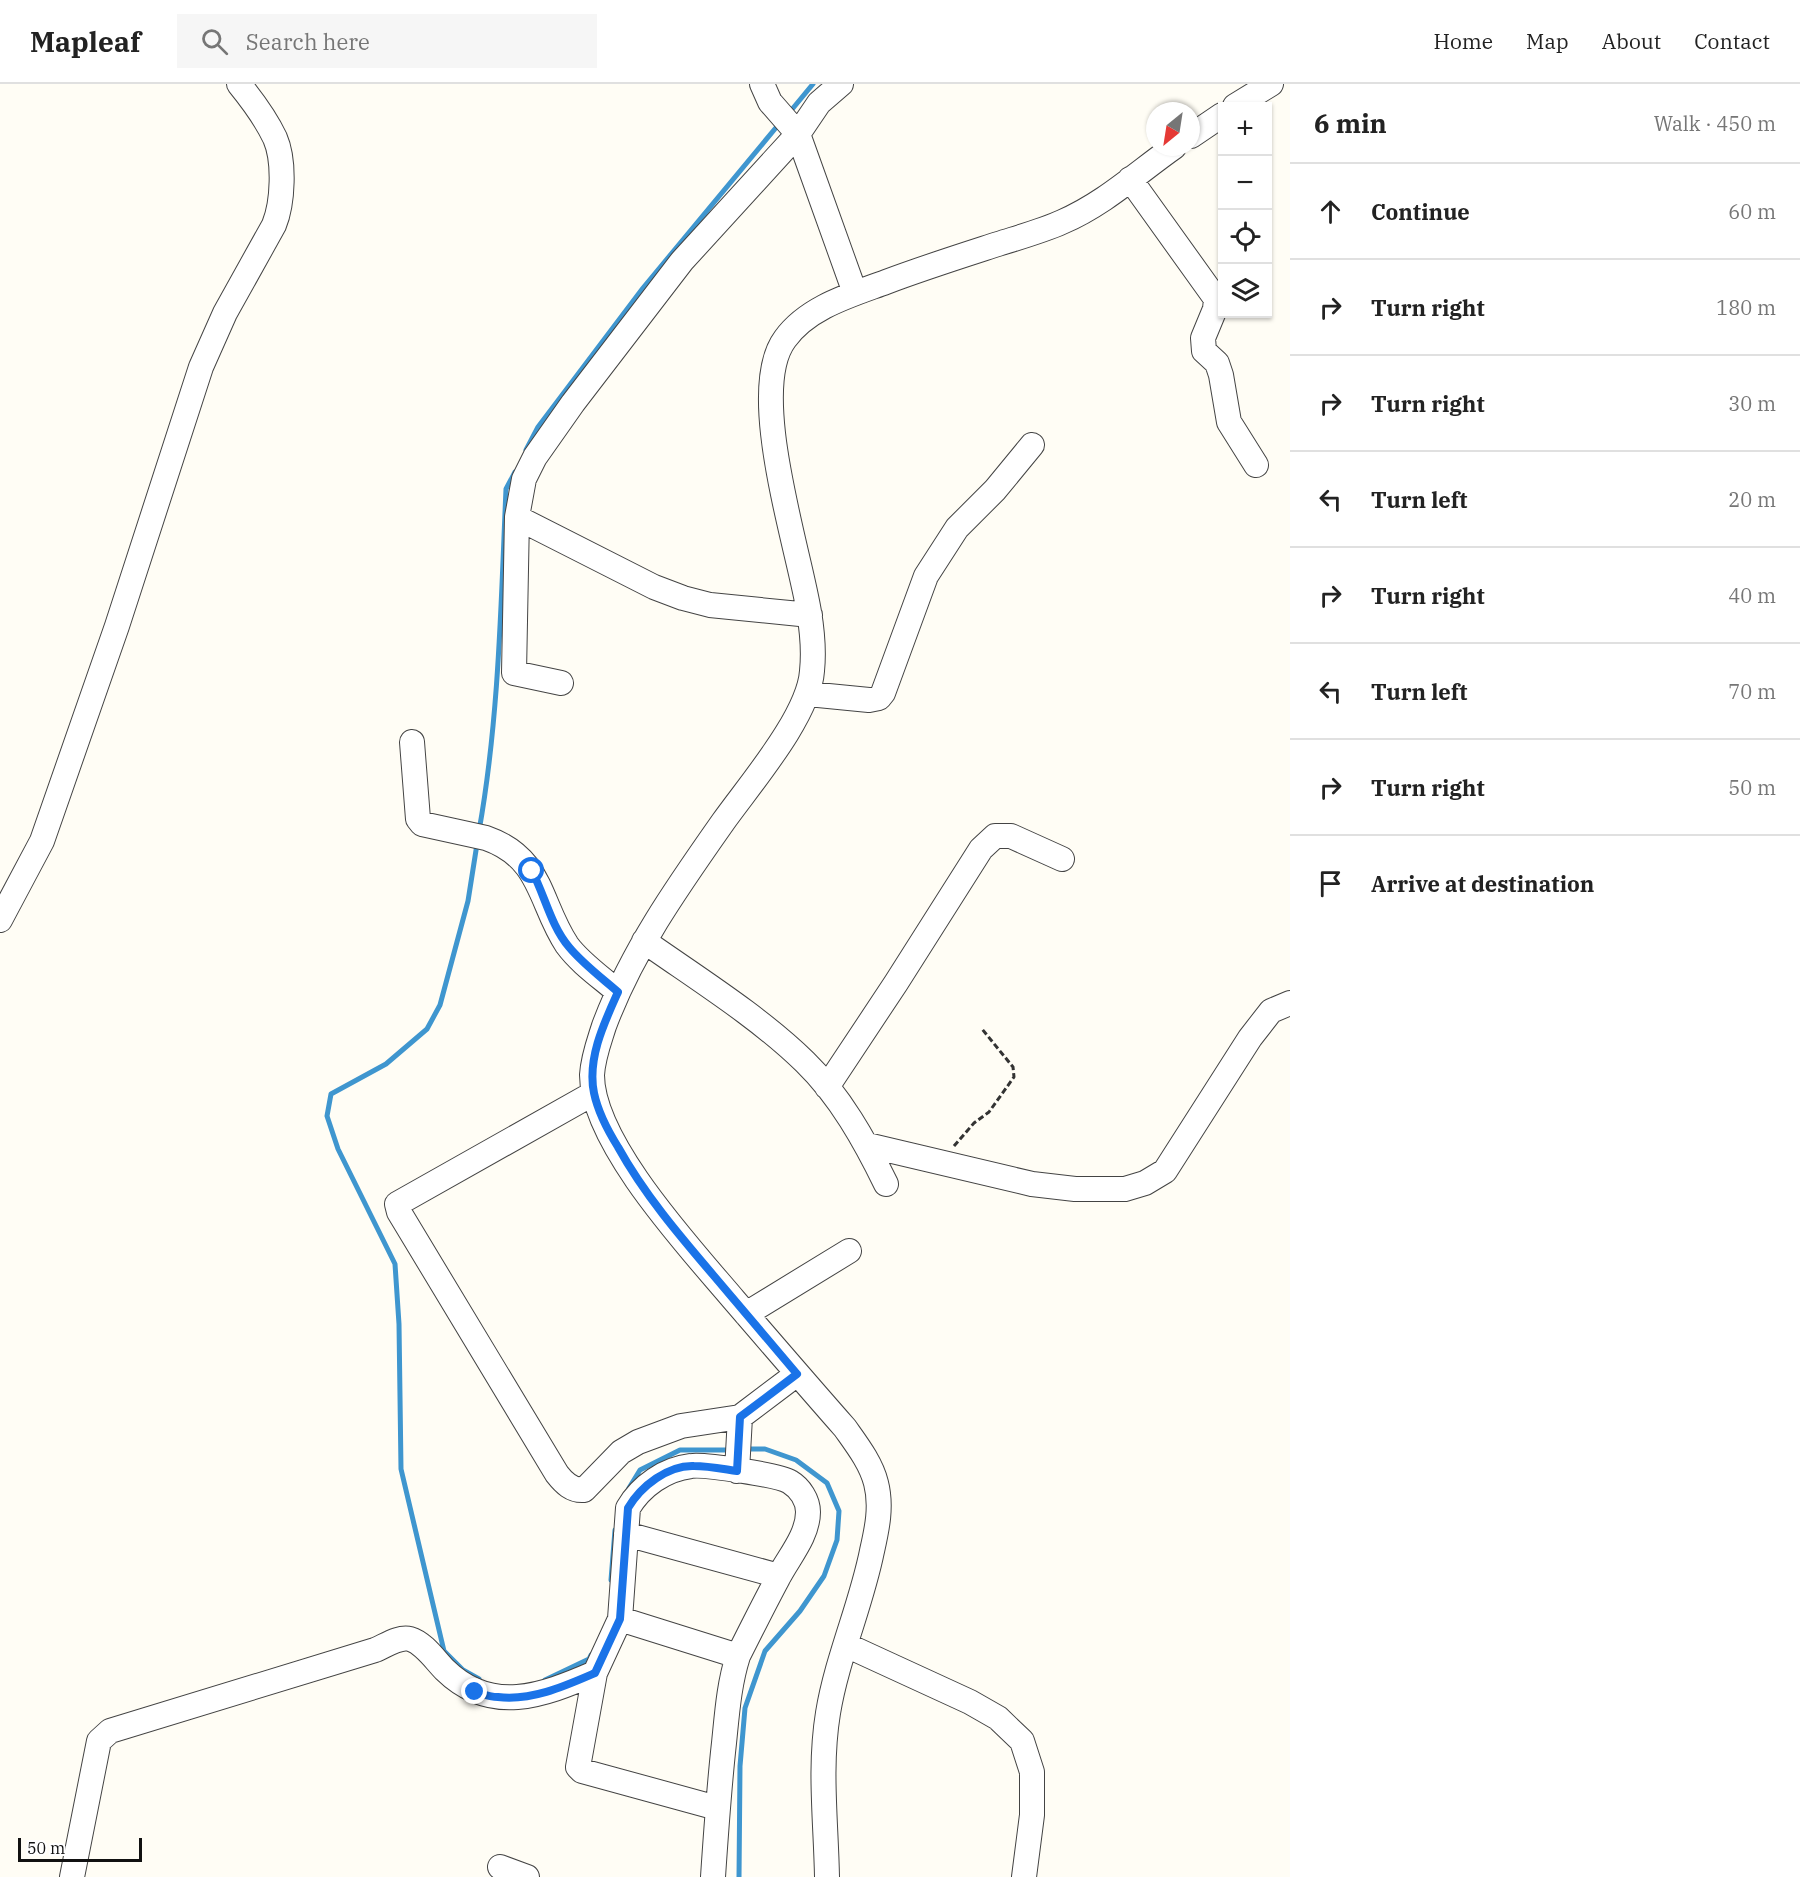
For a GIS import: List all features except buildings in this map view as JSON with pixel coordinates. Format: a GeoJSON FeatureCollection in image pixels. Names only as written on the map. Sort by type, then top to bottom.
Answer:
{"type":"FeatureCollection","features":[{"type":"Feature","properties":{"kind":"street"},"geometry":{"type":"LineString","coordinates":[[0,920],[42,841],[117,626],[201,367],[225,313],[279,212],[280,154],[275,139],[253,102],[239,84]]}},
{"type":"Feature","properties":{"kind":"street"},"geometry":{"type":"LineString","coordinates":[[561,683],[514,673],[519,518],[517,517],[524,479],[535,458],[573,403],[682,261],[819,103],[841,84]]}},
{"type":"Feature","properties":{"kind":"street"},"geometry":{"type":"LineString","coordinates":[[1242,102],[1271,84]]}},
{"type":"Feature","properties":{"kind":"street"},"geometry":{"type":"LineString","coordinates":[[766,93],[795,130],[855,293]]}},
{"type":"Feature","properties":{"kind":"street"},"geometry":{"type":"LineString","coordinates":[[1200,130],[1218,118]]}},
{"type":"Feature","properties":{"kind":"street"},"geometry":{"type":"LineString","coordinates":[[827,1877],[823,1754],[828,1710],[877,1530],[879,1503],[876,1483],[864,1456],[845,1428],[665,1218],[646,1191],[612,1137],[600,1113],[594,1093],[592,1072],[595,1052],[618,992],[644,941],[679,886],[775,749],[808,694],[812,672],[810,615],[775,450],[769,398],[777,354],[784,340],[820,309],[855,293],[1064,221],[1111,195],[1162,156]]}},
{"type":"Feature","properties":{"kind":"street"},"geometry":{"type":"LineString","coordinates":[[1130,179],[1216,299],[1215,309],[1203,338],[1204,351],[1217,363],[1229,422],[1256,465]]}},
{"type":"Feature","properties":{"kind":"street"},"geometry":{"type":"LineString","coordinates":[[808,694],[870,700],[879,698],[883,693],[926,576],[957,528],[994,490],[1032,445]]}},
{"type":"Feature","properties":{"kind":"street"},"geometry":{"type":"LineString","coordinates":[[519,518],[654,587],[683,598],[710,605],[810,615]]}},
{"type":"Feature","properties":{"kind":"street"},"geometry":{"type":"LineString","coordinates":[[412,742],[418,819],[422,824],[486,838],[516,856],[532,871],[543,892],[555,925],[569,948],[618,992]]}},
{"type":"Feature","properties":{"kind":"street"},"geometry":{"type":"LineString","coordinates":[[827,1087],[981,849],[995,836],[1011,836],[1062,859]]}},
{"type":"Feature","properties":{"kind":"street"},"geometry":{"type":"LineString","coordinates":[[644,941],[782,1042],[806,1063],[827,1087],[867,1145],[886,1184]]}},
{"type":"Feature","properties":{"kind":"street"},"geometry":{"type":"LineString","coordinates":[[867,1145],[1032,1184],[1075,1189],[1125,1189],[1144,1183],[1165,1170],[1250,1038],[1270,1011],[1290,1003]]}},
{"type":"Feature","properties":{"kind":"street"},"geometry":{"type":"LineString","coordinates":[[594,1093],[398,1204],[399,1212],[557,1474],[570,1487],[578,1491],[584,1490],[621,1452],[638,1442],[681,1426],[741,1421],[797,1374]]}},
{"type":"Feature","properties":{"kind":"street"},"geometry":{"type":"LineString","coordinates":[[747,1314],[849,1251]]}},
{"type":"Feature","properties":{"kind":"street"},"geometry":{"type":"LineString","coordinates":[[737,1471],[741,1421]]}},
{"type":"Feature","properties":{"kind":"street"},"geometry":{"type":"LineString","coordinates":[[713,1877],[717,1808],[728,1706],[738,1656],[806,1526],[808,1513],[807,1502],[802,1493],[790,1481],[773,1476],[692,1466],[675,1470],[643,1487],[628,1508],[620,1619],[595,1673],[578,1765],[579,1769],[717,1808]]}},
{"type":"Feature","properties":{"kind":"street"},"geometry":{"type":"LineString","coordinates":[[626,1534],[779,1576]]}},
{"type":"Feature","properties":{"kind":"street"},"geometry":{"type":"LineString","coordinates":[[620,1619],[738,1656]]}},
{"type":"Feature","properties":{"kind":"street"},"geometry":{"type":"LineString","coordinates":[[72,1877],[99,1741],[110,1731],[364,1653],[402,1639],[413,1640],[422,1646],[458,1682],[475,1692],[498,1697],[523,1696],[548,1691],[595,1673]]}},
{"type":"Feature","properties":{"kind":"street"},"geometry":{"type":"LineString","coordinates":[[846,1645],[970,1702],[998,1718],[1022,1741],[1032,1772],[1032,1815],[1024,1877]]}},
{"type":"Feature","properties":{"kind":"street"},"geometry":{"type":"LineString","coordinates":[[500,1867],[527,1877]]}},
{"type":"Feature","properties":{"kind":"path"},"geometry":{"type":"LineString","coordinates":[[945,1164],[956,1142],[974,1123],[989,1113],[1014,1077],[1013,1067],[982,1029]]}},
{"type":"Feature","properties":{"kind":"waterway"},"geometry":{"type":"LineString","coordinates":[[789,113],[813,84]]}},
{"type":"Feature","properties":{"kind":"waterway"},"geometry":{"type":"LineString","coordinates":[[526,450],[538,427],[643,288],[779,124]]}},
{"type":"Feature","properties":{"kind":"waterway"},"geometry":{"type":"LineString","coordinates":[[479,831],[495,704],[506,489],[515,472]]}},
{"type":"Feature","properties":{"kind":"waterway"},"geometry":{"type":"LineString","coordinates":[[477,844],[468,901],[440,1005],[427,1029],[386,1064],[331,1094],[327,1116],[338,1149],[395,1264],[399,1324],[401,1469],[444,1651],[463,1670],[479,1679]]}},
{"type":"Feature","properties":{"kind":"waterway"},"geometry":{"type":"LineString","coordinates":[[739,1877],[740,1766],[745,1708],[765,1651],[800,1611],[824,1576],[837,1540],[839,1511],[827,1483],[796,1460],[765,1449],[743,1449]]}},
{"type":"Feature","properties":{"kind":"waterway"},"geometry":{"type":"LineString","coordinates":[[629,1488],[640,1470],[680,1450],[731,1450]]}},
{"type":"Feature","properties":{"kind":"waterway"},"geometry":{"type":"LineString","coordinates":[[611,1580],[615,1530]]}},
{"type":"Feature","properties":{"kind":"waterway"},"geometry":{"type":"LineString","coordinates":[[545,1680],[589,1659],[591,1655]]}},
{"type":"Feature","properties":{"kind":"route"},"geometry":{"type":"LineString","coordinates":[[475,1692],[498,1697],[523,1696],[567,1685],[595,1673],[620,1619],[628,1508],[635,1496],[643,1487],[675,1470],[692,1466],[737,1471],[740,1417],[797,1374],[665,1218],[626,1162],[612,1137],[600,1113],[594,1093],[592,1072],[595,1052],[618,992],[569,948],[555,925],[543,892],[532,871]]}}]}
